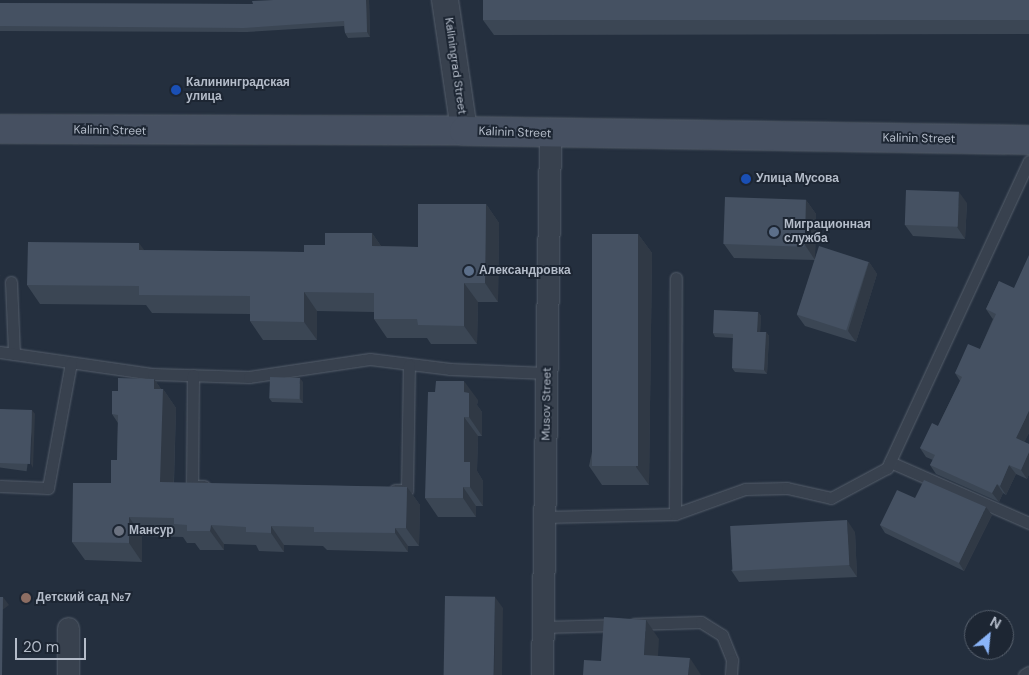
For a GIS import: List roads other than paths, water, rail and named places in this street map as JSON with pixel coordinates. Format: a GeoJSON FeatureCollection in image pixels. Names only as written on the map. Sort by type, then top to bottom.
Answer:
{"type":"FeatureCollection","features":[{"type":"Feature","properties":{"kind":"main road","name":"Kalinin Street"},"geometry":{"type":"LineString","coordinates":[[0,129],[464,131],[550,134],[1029,140]]}},
{"type":"Feature","properties":{"kind":"street","name":"Kaliningrad Street"},"geometry":{"type":"LineString","coordinates":[[445,0],[464,131]]}},
{"type":"Feature","properties":{"kind":"street","name":"Musov Street"},"geometry":{"type":"LineString","coordinates":[[542,675],[550,134]]}},
{"type":"Feature","properties":{"kind":"street"},"geometry":{"type":"LineString","coordinates":[[68,628],[68,675]]}},
{"type":"Feature","properties":{"kind":"lane"},"geometry":{"type":"LineString","coordinates":[[544,517],[674,514],[745,489],[786,488],[831,498],[887,468],[1029,161]]}},
{"type":"Feature","properties":{"kind":"lane"},"geometry":{"type":"LineString","coordinates":[[674,514],[676,278]]}},
{"type":"Feature","properties":{"kind":"lane"},"geometry":{"type":"LineString","coordinates":[[11,282],[14,354]]}},
{"type":"Feature","properties":{"kind":"lane"},"geometry":{"type":"LineString","coordinates":[[0,352],[153,374],[249,377],[370,359],[409,364],[547,373]]}},
{"type":"Feature","properties":{"kind":"lane"},"geometry":{"type":"LineString","coordinates":[[0,486],[48,488],[71,363]]}},
{"type":"Feature","properties":{"kind":"lane"},"geometry":{"type":"LineString","coordinates":[[378,490],[408,490],[409,364]]}},
{"type":"Feature","properties":{"kind":"lane"},"geometry":{"type":"LineString","coordinates":[[193,375],[192,486],[212,487]]}},
{"type":"Feature","properties":{"kind":"lane"},"geometry":{"type":"LineString","coordinates":[[890,462],[1029,523]]}},
{"type":"Feature","properties":{"kind":"lane"},"geometry":{"type":"LineString","coordinates":[[542,627],[701,622],[722,635],[732,660],[731,675]]}},
{"type":"Feature","properties":{"kind":"lane"},"geometry":{"type":"LineString","coordinates":[[1024,675],[1029,672]]}},
{"type":"Feature","properties":{"kind":"place","name":"Калининградская улица"},"geometry":{"type":"Point","coordinates":[176,90]}},
{"type":"Feature","properties":{"kind":"place","name":"Улица Мусова"},"geometry":{"type":"Point","coordinates":[746,179]}},
{"type":"Feature","properties":{"kind":"place","name":"Миграционная служба"},"geometry":{"type":"Point","coordinates":[774,232]}},
{"type":"Feature","properties":{"kind":"place","name":"Александровка"},"geometry":{"type":"Point","coordinates":[469,271]}},
{"type":"Feature","properties":{"kind":"place","name":"Мансур"},"geometry":{"type":"Point","coordinates":[119,531]}},
{"type":"Feature","properties":{"kind":"place","name":"Детский сад №7"},"geometry":{"type":"Point","coordinates":[26,598]}}]}
